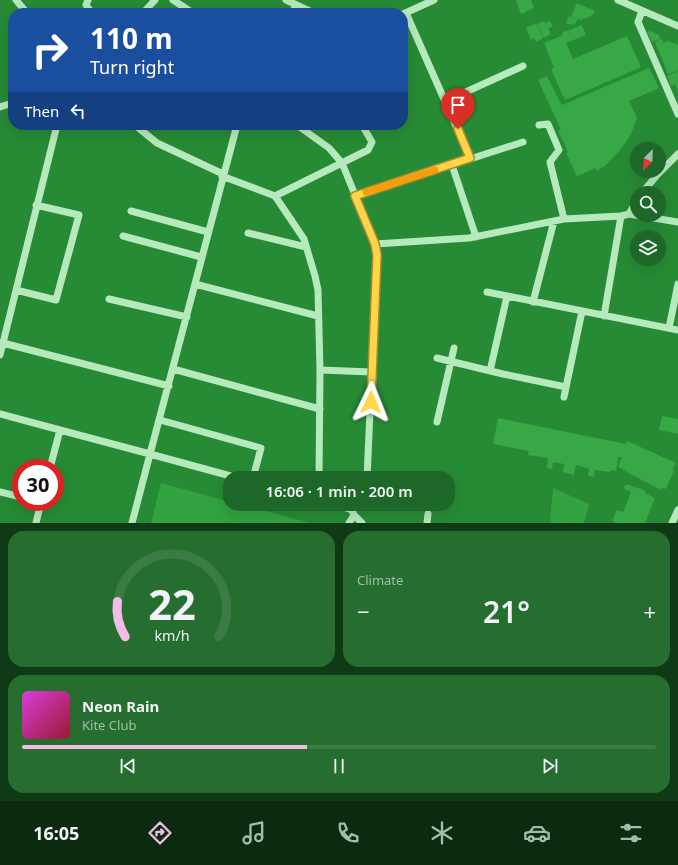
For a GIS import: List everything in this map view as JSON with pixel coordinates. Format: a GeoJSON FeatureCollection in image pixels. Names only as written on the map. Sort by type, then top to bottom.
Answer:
{"type":"FeatureCollection","features":[{"type":"Feature","properties":{"kind":"street"},"geometry":{"type":"LineString","coordinates":[[16,0],[23,8]]}},
{"type":"Feature","properties":{"kind":"street"},"geometry":{"type":"LineString","coordinates":[[148,8],[155,0]]}},
{"type":"Feature","properties":{"kind":"street"},"geometry":{"type":"LineString","coordinates":[[173,0],[185,8]]}},
{"type":"Feature","properties":{"kind":"street"},"geometry":{"type":"LineString","coordinates":[[286,0],[303,8]]}},
{"type":"Feature","properties":{"kind":"street"},"geometry":{"type":"LineString","coordinates":[[408,12],[434,0]]}},
{"type":"Feature","properties":{"kind":"street"},"geometry":{"type":"LineString","coordinates":[[618,0],[678,26]]}},
{"type":"Feature","properties":{"kind":"street"},"geometry":{"type":"LineString","coordinates":[[642,11],[638,22],[678,114]]}},
{"type":"Feature","properties":{"kind":"street"},"geometry":{"type":"LineString","coordinates":[[408,19],[446,101],[470,158]]}},
{"type":"Feature","properties":{"kind":"street"},"geometry":{"type":"LineString","coordinates":[[446,101],[523,66]]}},
{"type":"Feature","properties":{"kind":"street"},"geometry":{"type":"LineString","coordinates":[[539,125],[548,124],[559,150],[550,162],[564,219]]}},
{"type":"Feature","properties":{"kind":"street"},"geometry":{"type":"LineString","coordinates":[[0,355],[56,130]]}},
{"type":"Feature","properties":{"kind":"street"},"geometry":{"type":"LineString","coordinates":[[141,130],[157,143],[222,175],[275,196],[304,239],[318,290],[320,370],[319,471]]}},
{"type":"Feature","properties":{"kind":"street"},"geometry":{"type":"LineString","coordinates":[[132,523],[235,130]]}},
{"type":"Feature","properties":{"kind":"street"},"geometry":{"type":"LineString","coordinates":[[304,130],[329,148],[342,163],[375,244],[377,255],[367,471]]}},
{"type":"Feature","properties":{"kind":"street"},"geometry":{"type":"LineString","coordinates":[[275,196],[368,150],[372,142],[365,130]]}},
{"type":"Feature","properties":{"kind":"street"},"geometry":{"type":"LineString","coordinates":[[355,196],[523,142]]}},
{"type":"Feature","properties":{"kind":"street"},"geometry":{"type":"LineString","coordinates":[[648,186],[678,154]]}},
{"type":"Feature","properties":{"kind":"street"},"geometry":{"type":"LineString","coordinates":[[452,165],[476,237]]}},
{"type":"Feature","properties":{"kind":"street"},"geometry":{"type":"LineString","coordinates":[[16,290],[56,300],[78,215],[36,205]]}},
{"type":"Feature","properties":{"kind":"street"},"geometry":{"type":"LineString","coordinates":[[131,211],[208,232]]}},
{"type":"Feature","properties":{"kind":"street"},"geometry":{"type":"LineString","coordinates":[[375,244],[476,237],[564,219],[621,216],[629,214],[678,222]]}},
{"type":"Feature","properties":{"kind":"street"},"geometry":{"type":"LineString","coordinates":[[604,316],[621,216]]}},
{"type":"Feature","properties":{"kind":"street"},"geometry":{"type":"LineString","coordinates":[[533,302],[554,221]]}},
{"type":"Feature","properties":{"kind":"street"},"geometry":{"type":"LineString","coordinates":[[248,233],[306,247]]}},
{"type":"Feature","properties":{"kind":"street"},"geometry":{"type":"LineString","coordinates":[[123,236],[201,257]]}},
{"type":"Feature","properties":{"kind":"street"},"geometry":{"type":"LineString","coordinates":[[195,284],[318,316]]}},
{"type":"Feature","properties":{"kind":"street"},"geometry":{"type":"LineString","coordinates":[[669,328],[678,284]]}},
{"type":"Feature","properties":{"kind":"street"},"geometry":{"type":"LineString","coordinates":[[486,292],[678,330]]}},
{"type":"Feature","properties":{"kind":"street"},"geometry":{"type":"LineString","coordinates":[[490,371],[507,296]]}},
{"type":"Feature","properties":{"kind":"street"},"geometry":{"type":"LineString","coordinates":[[109,298],[187,317]]}},
{"type":"Feature","properties":{"kind":"street"},"geometry":{"type":"LineString","coordinates":[[564,397],[582,311]]}},
{"type":"Feature","properties":{"kind":"street"},"geometry":{"type":"LineString","coordinates":[[3,343],[168,386]]}},
{"type":"Feature","properties":{"kind":"street"},"geometry":{"type":"LineString","coordinates":[[437,422],[454,348]]}},
{"type":"Feature","properties":{"kind":"street"},"geometry":{"type":"LineString","coordinates":[[437,358],[566,387]]}},
{"type":"Feature","properties":{"kind":"street"},"geometry":{"type":"LineString","coordinates":[[173,369],[320,409]]}},
{"type":"Feature","properties":{"kind":"street"},"geometry":{"type":"LineString","coordinates":[[320,370],[372,372]]}},
{"type":"Feature","properties":{"kind":"street"},"geometry":{"type":"LineString","coordinates":[[0,414],[223,474]]}},
{"type":"Feature","properties":{"kind":"street"},"geometry":{"type":"LineString","coordinates":[[160,420],[261,448],[255,471]]}},
{"type":"Feature","properties":{"kind":"street"},"geometry":{"type":"LineString","coordinates":[[52,459],[60,430]]}},
{"type":"Feature","properties":{"kind":"street"},"geometry":{"type":"LineString","coordinates":[[0,492],[12,495]]}},
{"type":"Feature","properties":{"kind":"street"},"geometry":{"type":"LineString","coordinates":[[672,523],[678,510]]}},
{"type":"Feature","properties":{"kind":"street"},"geometry":{"type":"LineString","coordinates":[[36,523],[38,511]]}},
{"type":"Feature","properties":{"kind":"street"},"geometry":{"type":"LineString","coordinates":[[349,523],[354,511]]}},
{"type":"Feature","properties":{"kind":"street"},"geometry":{"type":"LineString","coordinates":[[355,511],[362,523]]}},
{"type":"Feature","properties":{"kind":"street"},"geometry":{"type":"LineString","coordinates":[[427,523],[428,514]]}},
{"type":"Feature","properties":{"kind":"green space"},"geometry":{"type":"Polygon","coordinates":[[[161,483],[223,500],[223,511],[265,511],[310,523],[151,523],[161,483]]]}},
{"type":"Feature","properties":{"kind":"green space"},"geometry":{"type":"Polygon","coordinates":[[[553,488],[589,504],[584,523],[550,523],[553,488]]]}},
{"type":"Feature","properties":{"kind":"building"},"geometry":{"type":"Polygon","coordinates":[[[516,0],[531,0],[534,8],[521,14],[516,0]]]}},
{"type":"Feature","properties":{"kind":"building"},"geometry":{"type":"Polygon","coordinates":[[[577,3],[595,11],[593,15],[581,20],[571,16],[577,3]]]}},
{"type":"Feature","properties":{"kind":"building"},"geometry":{"type":"Polygon","coordinates":[[[569,16],[578,19],[575,24],[573,23],[572,25],[566,23],[569,16]]]}},
{"type":"Feature","properties":{"kind":"building"},"geometry":{"type":"Polygon","coordinates":[[[545,21],[545,23],[550,21],[553,26],[548,29],[551,34],[544,38],[537,24],[545,21]]]}},
{"type":"Feature","properties":{"kind":"building"},"geometry":{"type":"Polygon","coordinates":[[[536,23],[543,38],[536,42],[534,38],[531,40],[526,28],[536,23]]]}},
{"type":"Feature","properties":{"kind":"building"},"geometry":{"type":"Polygon","coordinates":[[[582,25],[586,35],[566,43],[573,59],[627,36],[641,67],[565,100],[551,69],[554,68],[544,43],[563,35],[562,33],[582,25]]]}},
{"type":"Feature","properties":{"kind":"building"},"geometry":{"type":"Polygon","coordinates":[[[650,31],[659,35],[660,39],[652,42],[647,32],[650,31]]]}},
{"type":"Feature","properties":{"kind":"building"},"geometry":{"type":"Polygon","coordinates":[[[662,39],[663,43],[668,41],[678,45],[678,70],[668,74],[655,42],[662,39]]]}},
{"type":"Feature","properties":{"kind":"building"},"geometry":{"type":"Polygon","coordinates":[[[649,68],[659,88],[629,101],[637,118],[631,134],[622,148],[606,165],[597,171],[596,168],[577,176],[558,131],[561,130],[538,80],[547,76],[562,105],[649,68]]]}},
{"type":"Feature","properties":{"kind":"building"},"geometry":{"type":"Polygon","coordinates":[[[678,71],[678,90],[675,84],[671,86],[667,76],[678,71]]]}},
{"type":"Feature","properties":{"kind":"building"},"geometry":{"type":"Polygon","coordinates":[[[662,416],[678,419],[678,434],[659,430],[662,416]]]}},
{"type":"Feature","properties":{"kind":"building"},"geometry":{"type":"Polygon","coordinates":[[[498,418],[626,444],[627,441],[676,463],[672,470],[674,471],[666,489],[663,488],[661,490],[618,467],[622,457],[618,457],[616,471],[610,470],[610,472],[595,470],[594,477],[588,476],[589,469],[576,465],[574,475],[563,472],[564,464],[553,462],[552,469],[547,468],[548,458],[528,455],[529,451],[493,444],[498,418]]]}},
{"type":"Feature","properties":{"kind":"building"},"geometry":{"type":"Polygon","coordinates":[[[626,484],[646,491],[645,493],[655,498],[645,523],[616,523],[612,521],[617,510],[623,512],[631,492],[623,488],[626,484]]]}},
{"type":"Feature","properties":{"kind":"slow traffic"},"geometry":{"type":"LineString","coordinates":[[366,192],[435,170]]}},
{"type":"Feature","properties":{"kind":"route"},"geometry":{"type":"LineString","coordinates":[[371,402],[377,255],[375,244],[355,196],[470,158],[458,129]]}}]}
